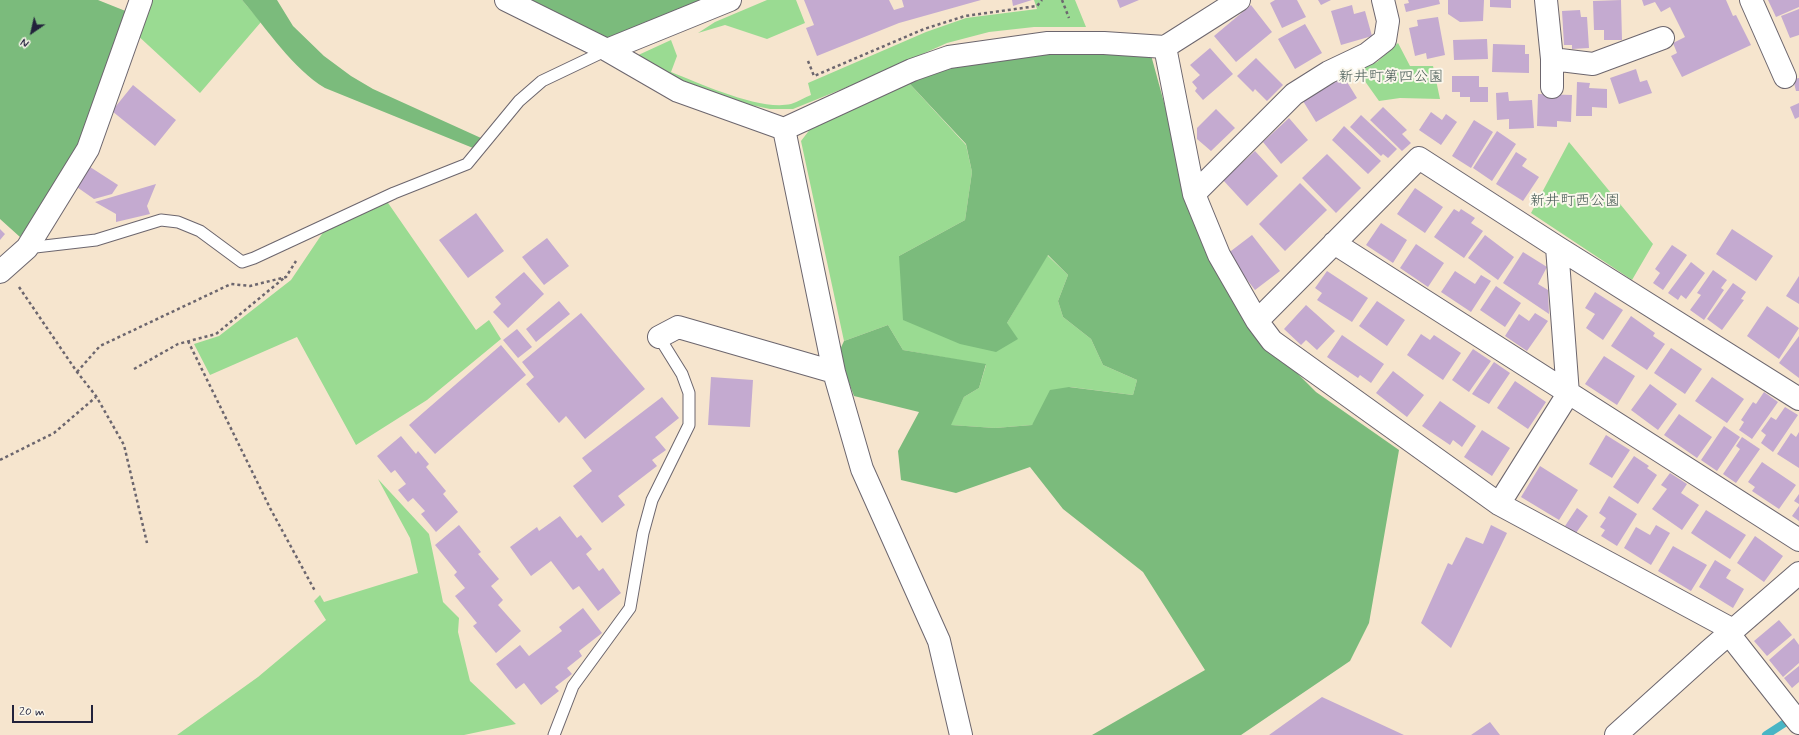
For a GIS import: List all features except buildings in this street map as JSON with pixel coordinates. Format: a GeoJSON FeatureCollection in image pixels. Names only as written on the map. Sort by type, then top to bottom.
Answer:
{"type":"FeatureCollection","features":[{"type":"Feature","properties":{"kind":"street"},"geometry":{"type":"LineString","coordinates":[[3,269],[27,248],[88,149],[141,0]]}},
{"type":"Feature","properties":{"kind":"street"},"geometry":{"type":"LineString","coordinates":[[506,0],[607,50],[678,91],[784,130],[890,80],[949,57],[1048,43],[1104,43],[1165,47],[1239,0]]}},
{"type":"Feature","properties":{"kind":"street"},"geometry":{"type":"LineString","coordinates":[[607,50],[730,0]]}},
{"type":"Feature","properties":{"kind":"street"},"geometry":{"type":"LineString","coordinates":[[1194,194],[1294,94],[1329,72],[1367,54],[1385,40],[1388,21],[1383,0]]}},
{"type":"Feature","properties":{"kind":"street"},"geometry":{"type":"LineString","coordinates":[[1546,0],[1552,59],[1552,87]]}},
{"type":"Feature","properties":{"kind":"street"},"geometry":{"type":"LineString","coordinates":[[1751,0],[1785,77]]}},
{"type":"Feature","properties":{"kind":"street"},"geometry":{"type":"LineString","coordinates":[[1552,59],[1593,64],[1663,38]]}},
{"type":"Feature","properties":{"kind":"street"},"geometry":{"type":"LineString","coordinates":[[1165,47],[1194,194],[1219,255],[1257,321],[1272,341],[1499,504],[1731,632],[1799,723]]}},
{"type":"Feature","properties":{"kind":"street"},"geometry":{"type":"LineString","coordinates":[[784,130],[834,372],[862,469],[939,641],[961,735]]}},
{"type":"Feature","properties":{"kind":"street"},"geometry":{"type":"LineString","coordinates":[[1257,321],[1419,158],[1799,398]]}},
{"type":"Feature","properties":{"kind":"street"},"geometry":{"type":"LineString","coordinates":[[1334,242],[1568,394],[1799,540]]}},
{"type":"Feature","properties":{"kind":"street"},"geometry":{"type":"LineString","coordinates":[[1499,504],[1568,394],[1558,247]]}},
{"type":"Feature","properties":{"kind":"street"},"geometry":{"type":"LineString","coordinates":[[659,337],[678,327],[834,372]]}},
{"type":"Feature","properties":{"kind":"street"},"geometry":{"type":"LineString","coordinates":[[1616,735],[1799,573]]}},
{"type":"Feature","properties":{"kind":"lane"},"geometry":{"type":"LineString","coordinates":[[27,248],[96,240],[161,220],[178,222],[200,231],[242,262],[316,230],[394,192],[467,164],[519,101],[542,81],[607,50]]}},
{"type":"Feature","properties":{"kind":"lane"},"geometry":{"type":"LineString","coordinates":[[554,735],[573,686],[630,608],[643,533],[652,500],[689,425],[689,393],[682,374],[659,337]]}},
{"type":"Feature","properties":{"kind":"path"},"geometry":{"type":"LineString","coordinates":[[808,61],[814,76],[924,29],[965,16],[1037,6],[1042,0]]}},
{"type":"Feature","properties":{"kind":"path"},"geometry":{"type":"LineString","coordinates":[[1062,0],[1066,9]]}},
{"type":"Feature","properties":{"kind":"path"},"geometry":{"type":"LineString","coordinates":[[134,369],[178,344],[216,334],[286,277],[316,230]]}},
{"type":"Feature","properties":{"kind":"path"},"geometry":{"type":"LineString","coordinates":[[3,269],[96,396],[124,445],[147,543]]}},
{"type":"Feature","properties":{"kind":"path"},"geometry":{"type":"LineString","coordinates":[[77,372],[100,346],[232,284],[250,286],[286,277]]}},
{"type":"Feature","properties":{"kind":"path"},"geometry":{"type":"LineString","coordinates":[[188,341],[270,508],[315,591]]}},
{"type":"Feature","properties":{"kind":"path"},"geometry":{"type":"LineString","coordinates":[[0,460],[54,433],[96,396]]}},
{"type":"Feature","properties":{"kind":"green space"},"geometry":{"type":"Polygon","coordinates":[[[0,0],[98,0],[128,12],[75,157],[20,237],[0,219],[0,0]]]}},
{"type":"Feature","properties":{"kind":"green space"},"geometry":{"type":"Polygon","coordinates":[[[147,0],[242,0],[261,22],[200,93],[135,33],[147,0]]]}},
{"type":"Feature","properties":{"kind":"green space"},"geometry":{"type":"Polygon","coordinates":[[[242,0],[277,0],[293,26],[324,56],[351,76],[373,89],[481,138],[473,148],[325,88],[313,80],[291,59],[242,0]]]}},
{"type":"Feature","properties":{"kind":"green space"},"geometry":{"type":"Polygon","coordinates":[[[525,0],[707,0],[606,41],[525,0]]]}},
{"type":"Feature","properties":{"kind":"green space"},"geometry":{"type":"Polygon","coordinates":[[[767,0],[796,0],[805,23],[767,39],[725,25],[698,33],[715,22],[767,0]]]}},
{"type":"Feature","properties":{"kind":"green space"},"geometry":{"type":"Polygon","coordinates":[[[1034,0],[1075,0],[1086,27],[1034,27],[989,32],[947,43],[862,81],[793,109],[770,109],[737,102],[680,82],[634,57],[671,40],[677,56],[671,72],[747,100],[763,104],[791,104],[811,95],[808,83],[926,32],[966,18],[1037,9],[1034,0]]]}},
{"type":"Feature","properties":{"kind":"green space","name":"新井町第四公園"},"geometry":{"type":"Polygon","coordinates":[[[1398,43],[1410,66],[1433,66],[1440,99],[1400,98],[1379,101],[1357,70],[1377,62],[1398,43]]]}},
{"type":"Feature","properties":{"kind":"green space"},"geometry":{"type":"Polygon","coordinates":[[[1076,49],[1151,55],[1184,176],[1265,341],[1316,392],[1399,450],[1369,623],[1350,661],[1241,735],[1092,735],[1205,670],[1143,572],[1063,509],[1030,467],[956,493],[901,480],[898,451],[919,412],[854,396],[838,354],[844,341],[888,325],[903,350],[986,364],[979,388],[964,397],[951,425],[995,428],[1032,425],[1050,390],[1069,387],[1133,395],[1137,380],[1103,365],[1091,339],[1063,317],[1058,301],[1068,275],[1048,255],[1007,323],[1018,339],[996,352],[960,344],[903,320],[899,256],[965,220],[972,172],[966,144],[909,83],[963,64],[1076,49]]]}},
{"type":"Feature","properties":{"kind":"green space"},"geometry":{"type":"Polygon","coordinates":[[[909,83],[966,145],[972,172],[965,220],[899,256],[1007,323],[1047,255],[1068,275],[1058,301],[1063,317],[1091,339],[1103,365],[1137,380],[1133,395],[1070,387],[1032,425],[995,428],[950,425],[964,397],[979,388],[986,365],[903,350],[888,325],[844,341],[801,141],[811,128],[909,83]]]}},
{"type":"Feature","properties":{"kind":"green space","name":"新井町西公園"},"geometry":{"type":"Polygon","coordinates":[[[1569,142],[1653,244],[1632,280],[1531,213],[1569,142]]]}},
{"type":"Feature","properties":{"kind":"green space"},"geometry":{"type":"Polygon","coordinates":[[[386,200],[476,330],[489,320],[501,339],[427,400],[356,445],[297,337],[210,375],[194,344],[219,336],[291,280],[324,231],[386,200]]]}},
{"type":"Feature","properties":{"kind":"green space"},"geometry":{"type":"Polygon","coordinates":[[[378,479],[429,534],[443,602],[459,618],[458,632],[470,681],[516,724],[464,735],[177,735],[258,677],[326,620],[314,601],[320,595],[324,602],[418,573],[410,538],[378,479]]]}},
{"type":"Feature","properties":{"kind":"waterway"},"geometry":{"type":"LineString","coordinates":[[1766,735],[1794,717]]}}]}
